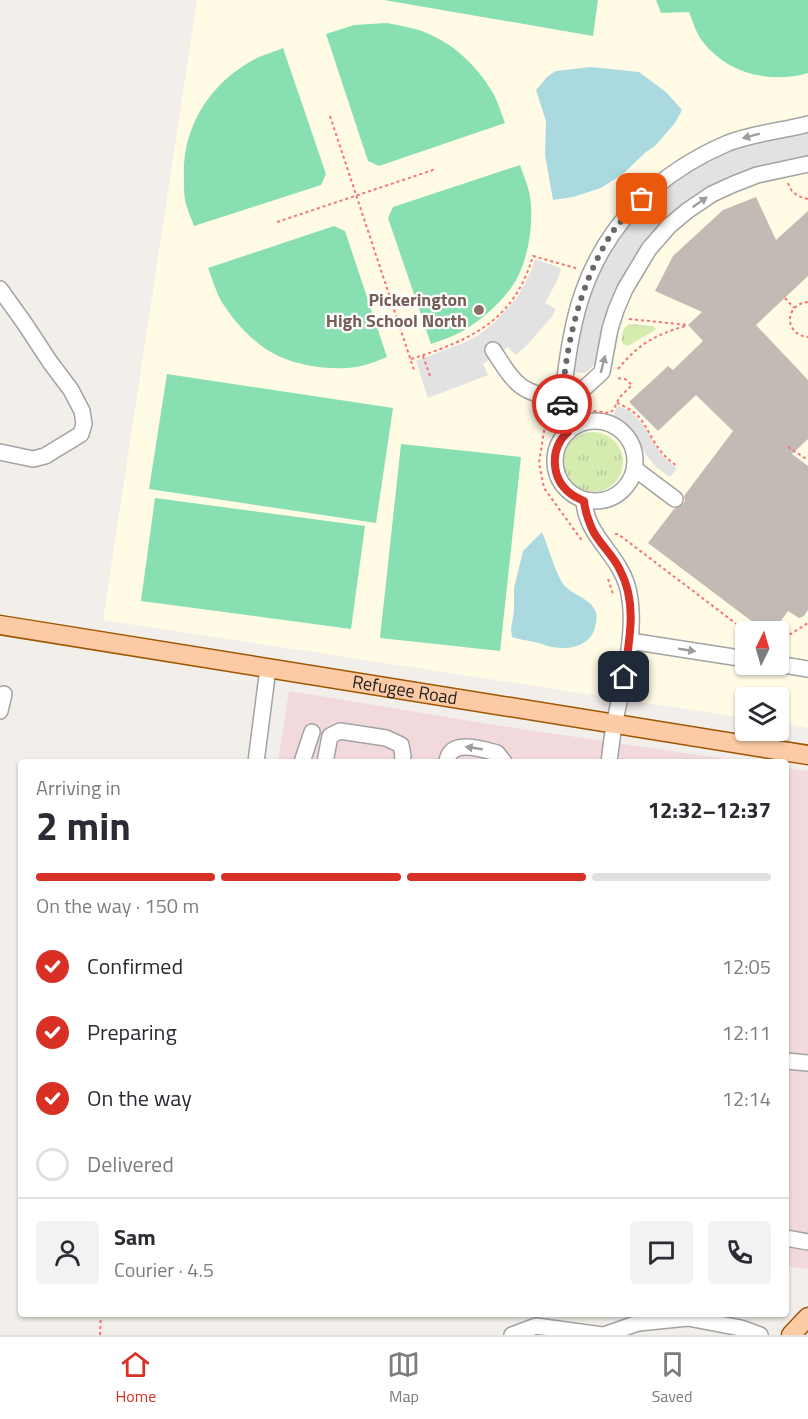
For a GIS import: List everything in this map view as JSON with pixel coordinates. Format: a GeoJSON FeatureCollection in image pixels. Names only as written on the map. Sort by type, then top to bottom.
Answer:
{"type":"FeatureCollection","features":[{"type":"Feature","properties":{"kind":"main road","name":"Refugee Road"},"geometry":{"type":"LineString","coordinates":[[0,625],[808,755]]}},
{"type":"Feature","properties":{"kind":"main road"},"geometry":{"type":"LineString","coordinates":[[791,1335],[808,1317]]}},
{"type":"Feature","properties":{"kind":"street"},"geometry":{"type":"LineString","coordinates":[[568,432],[560,398],[584,274],[615,229],[642,199],[671,174],[698,159],[729,143],[754,135],[808,124]]}},
{"type":"Feature","properties":{"kind":"street"},"geometry":{"type":"LineString","coordinates":[[493,350],[511,378],[525,390],[533,394],[560,398],[577,395],[602,372],[610,329],[625,289],[649,249],[669,226],[712,194],[734,184],[757,175],[808,164]]}},
{"type":"Feature","properties":{"kind":"street"},"geometry":{"type":"LineString","coordinates":[[0,289],[71,390],[82,411],[84,424],[81,434],[45,456],[33,459],[0,452]]}},
{"type":"Feature","properties":{"kind":"street"},"geometry":{"type":"LineString","coordinates":[[599,421],[612,424],[623,432],[631,443],[635,456],[635,469],[630,482],[622,492],[610,499],[597,502],[584,501],[572,495],[562,486],[556,473],[554,460],[563,436],[573,427],[586,422],[599,421]]}},
{"type":"Feature","properties":{"kind":"street"},"geometry":{"type":"LineString","coordinates":[[635,469],[675,499]]}},
{"type":"Feature","properties":{"kind":"street"},"geometry":{"type":"LineString","coordinates":[[584,501],[590,540],[612,556],[627,585],[631,610],[630,641],[609,759]]}},
{"type":"Feature","properties":{"kind":"street"},"geometry":{"type":"LineString","coordinates":[[630,641],[735,657]]}},
{"type":"Feature","properties":{"kind":"street"},"geometry":{"type":"LineString","coordinates":[[789,666],[808,669]]}},
{"type":"Feature","properties":{"kind":"street"},"geometry":{"type":"LineString","coordinates":[[256,759],[267,668]]}},
{"type":"Feature","properties":{"kind":"street"},"geometry":{"type":"LineString","coordinates":[[0,711],[4,694]]}},
{"type":"Feature","properties":{"kind":"street"},"geometry":{"type":"LineString","coordinates":[[326,759],[330,736],[340,731],[386,738],[402,745],[402,759]]}},
{"type":"Feature","properties":{"kind":"street"},"geometry":{"type":"LineString","coordinates":[[303,759],[312,732]]}},
{"type":"Feature","properties":{"kind":"street"},"geometry":{"type":"LineString","coordinates":[[448,759],[452,751],[462,746],[497,753],[502,759]]}},
{"type":"Feature","properties":{"kind":"street"},"geometry":{"type":"LineString","coordinates":[[789,1061],[808,1063]]}},
{"type":"Feature","properties":{"kind":"street"},"geometry":{"type":"LineString","coordinates":[[789,1239],[808,1242]]}},
{"type":"Feature","properties":{"kind":"street"},"geometry":{"type":"LineString","coordinates":[[512,1335],[536,1326],[603,1335],[638,1323],[688,1318],[741,1328],[759,1335]]}},
{"type":"Feature","properties":{"kind":"path"},"geometry":{"type":"LineString","coordinates":[[330,116],[414,370]]}},
{"type":"Feature","properties":{"kind":"path"},"geometry":{"type":"LineString","coordinates":[[277,222],[436,169]]}},
{"type":"Feature","properties":{"kind":"path"},"geometry":{"type":"LineString","coordinates":[[786,178],[797,196],[808,199]]}},
{"type":"Feature","properties":{"kind":"path"},"geometry":{"type":"LineString","coordinates":[[411,359],[453,345],[480,331],[518,291],[533,256],[584,274],[583,262]]}},
{"type":"Feature","properties":{"kind":"path"},"geometry":{"type":"LineString","coordinates":[[553,269],[555,262]]}},
{"type":"Feature","properties":{"kind":"path"},"geometry":{"type":"LineString","coordinates":[[785,298],[794,308]]}},
{"type":"Feature","properties":{"kind":"path"},"geometry":{"type":"LineString","coordinates":[[808,302],[794,308],[790,318],[792,329],[801,336],[808,337]]}},
{"type":"Feature","properties":{"kind":"path"},"geometry":{"type":"LineString","coordinates":[[615,365],[614,373],[632,352],[647,342],[660,334],[688,325],[624,318]]}},
{"type":"Feature","properties":{"kind":"path"},"geometry":{"type":"LineString","coordinates":[[422,355],[430,376]]}},
{"type":"Feature","properties":{"kind":"path"},"geometry":{"type":"LineString","coordinates":[[609,378],[625,379],[633,386],[619,398],[610,413],[583,409],[560,398],[539,463],[544,488],[590,540],[618,534],[735,623]]}},
{"type":"Feature","properties":{"kind":"path"},"geometry":{"type":"LineString","coordinates":[[617,403],[633,411],[639,417],[659,449],[677,466]]}},
{"type":"Feature","properties":{"kind":"path"},"geometry":{"type":"LineString","coordinates":[[788,447],[808,460]]}},
{"type":"Feature","properties":{"kind":"path"},"geometry":{"type":"LineString","coordinates":[[607,577],[614,597]]}},
{"type":"Feature","properties":{"kind":"path"},"geometry":{"type":"LineString","coordinates":[[789,635],[808,623]]}},
{"type":"Feature","properties":{"kind":"path"},"geometry":{"type":"LineString","coordinates":[[100,1317],[100,1335]]}},
{"type":"Feature","properties":{"kind":"shaded area","name":"Pickerington High School North"},"geometry":{"type":"Polygon","coordinates":[[[197,0],[808,0],[808,728],[789,725],[789,687],[735,687],[735,716],[103,620],[197,0]]]}},
{"type":"Feature","properties":{"kind":"shaded area"},"geometry":{"type":"Polygon","coordinates":[[[808,131],[808,158],[762,168],[653,236],[599,359],[586,373],[573,372],[585,306],[611,249],[638,214],[671,184],[703,164],[738,148],[808,131]]]}},
{"type":"Feature","properties":{"kind":"shaded area"},"geometry":{"type":"Polygon","coordinates":[[[535,259],[561,268],[558,279],[545,303],[556,309],[551,318],[516,355],[508,347],[483,364],[488,375],[428,398],[416,361],[463,343],[479,335],[495,322],[517,298],[535,259]]]}},
{"type":"Feature","properties":{"kind":"shaded area"},"geometry":{"type":"Polygon","coordinates":[[[617,406],[629,410],[637,418],[661,454],[677,469],[670,477],[656,467],[646,455],[630,429],[613,416],[617,406]]]}},
{"type":"Feature","properties":{"kind":"shaded area"},"geometry":{"type":"Polygon","coordinates":[[[289,691],[501,726],[726,759],[278,759],[289,691]]]}},
{"type":"Feature","properties":{"kind":"shaded area"},"geometry":{"type":"Polygon","coordinates":[[[789,768],[808,771],[808,1269],[789,1266],[789,768]]]}},
{"type":"Feature","properties":{"kind":"green space"},"geometry":{"type":"Polygon","coordinates":[[[384,0],[598,0],[593,36],[384,0]]]}},
{"type":"Feature","properties":{"kind":"green space"},"geometry":{"type":"Polygon","coordinates":[[[656,0],[808,0],[808,73],[779,77],[751,74],[737,69],[713,53],[703,42],[689,12],[661,13],[656,0]]]}},
{"type":"Feature","properties":{"kind":"green space"},"geometry":{"type":"Polygon","coordinates":[[[387,23],[431,35],[462,55],[479,72],[493,93],[505,123],[379,166],[368,161],[326,34],[354,25],[387,23]]]}},
{"type":"Feature","properties":{"kind":"green space"},"geometry":{"type":"Polygon","coordinates":[[[283,48],[326,174],[321,185],[194,226],[185,200],[184,162],[187,144],[201,110],[223,82],[237,70],[257,58],[283,48]]]}},
{"type":"Feature","properties":{"kind":"green space"},"geometry":{"type":"Polygon","coordinates":[[[520,165],[531,202],[531,226],[520,273],[504,297],[484,316],[461,332],[431,344],[388,218],[393,207],[520,165]]]}},
{"type":"Feature","properties":{"kind":"green space"},"geometry":{"type":"Polygon","coordinates":[[[334,226],[345,231],[387,357],[351,368],[327,368],[303,364],[280,357],[263,347],[242,328],[225,307],[208,268],[334,226]]]}},
{"type":"Feature","properties":{"kind":"green space"},"geometry":{"type":"Polygon","coordinates":[[[629,324],[653,326],[656,329],[628,346],[623,344],[622,339],[624,330],[629,324]]]}},
{"type":"Feature","properties":{"kind":"green space"},"geometry":{"type":"Polygon","coordinates":[[[167,374],[393,408],[376,523],[149,489],[167,374]]]}},
{"type":"Feature","properties":{"kind":"green space"},"geometry":{"type":"Polygon","coordinates":[[[587,432],[599,432],[615,440],[621,450],[623,462],[621,474],[615,484],[599,492],[587,492],[571,484],[563,468],[563,456],[571,440],[587,432]]]}},
{"type":"Feature","properties":{"kind":"green space"},"geometry":{"type":"Polygon","coordinates":[[[401,444],[521,457],[500,651],[380,638],[401,444]]]}},
{"type":"Feature","properties":{"kind":"green space"},"geometry":{"type":"Polygon","coordinates":[[[155,498],[365,526],[351,629],[141,601],[155,498]]]}},
{"type":"Feature","properties":{"kind":"water"},"geometry":{"type":"Polygon","coordinates":[[[591,67],[639,72],[666,92],[682,110],[675,123],[655,146],[624,173],[601,188],[573,197],[553,200],[545,155],[546,121],[536,90],[548,76],[556,71],[591,67]]]}},
{"type":"Feature","properties":{"kind":"water"},"geometry":{"type":"Polygon","coordinates":[[[542,532],[563,584],[588,602],[596,612],[596,624],[592,634],[578,646],[552,647],[512,637],[514,588],[523,551],[542,532]]]}},
{"type":"Feature","properties":{"kind":"building"},"geometry":{"type":"Polygon","coordinates":[[[756,197],[776,240],[808,211],[808,276],[756,325],[808,380],[808,439],[792,454],[808,466],[808,610],[804,616],[799,618],[788,611],[781,621],[751,621],[648,543],[674,509],[682,505],[685,501],[684,496],[733,431],[696,395],[658,431],[629,402],[668,366],[673,370],[703,341],[688,325],[702,312],[655,291],[673,256],[723,210],[756,197]]]}},
{"type":"Feature","properties":{"kind":"way so far"},"geometry":{"type":"LineString","coordinates":[[562,404],[570,341],[582,293],[615,229],[642,199]]}},
{"type":"Feature","properties":{"kind":"place","name":"Pickerington High School North"},"geometry":{"type":"Point","coordinates":[479,310]}},
{"type":"Feature","properties":{"kind":"route"},"geometry":{"type":"LineString","coordinates":[[562,404],[568,432],[557,447],[554,460],[556,473],[562,486],[572,495],[584,501],[585,511],[596,536],[612,556],[627,585],[631,616],[630,641],[624,677]]}}]}
